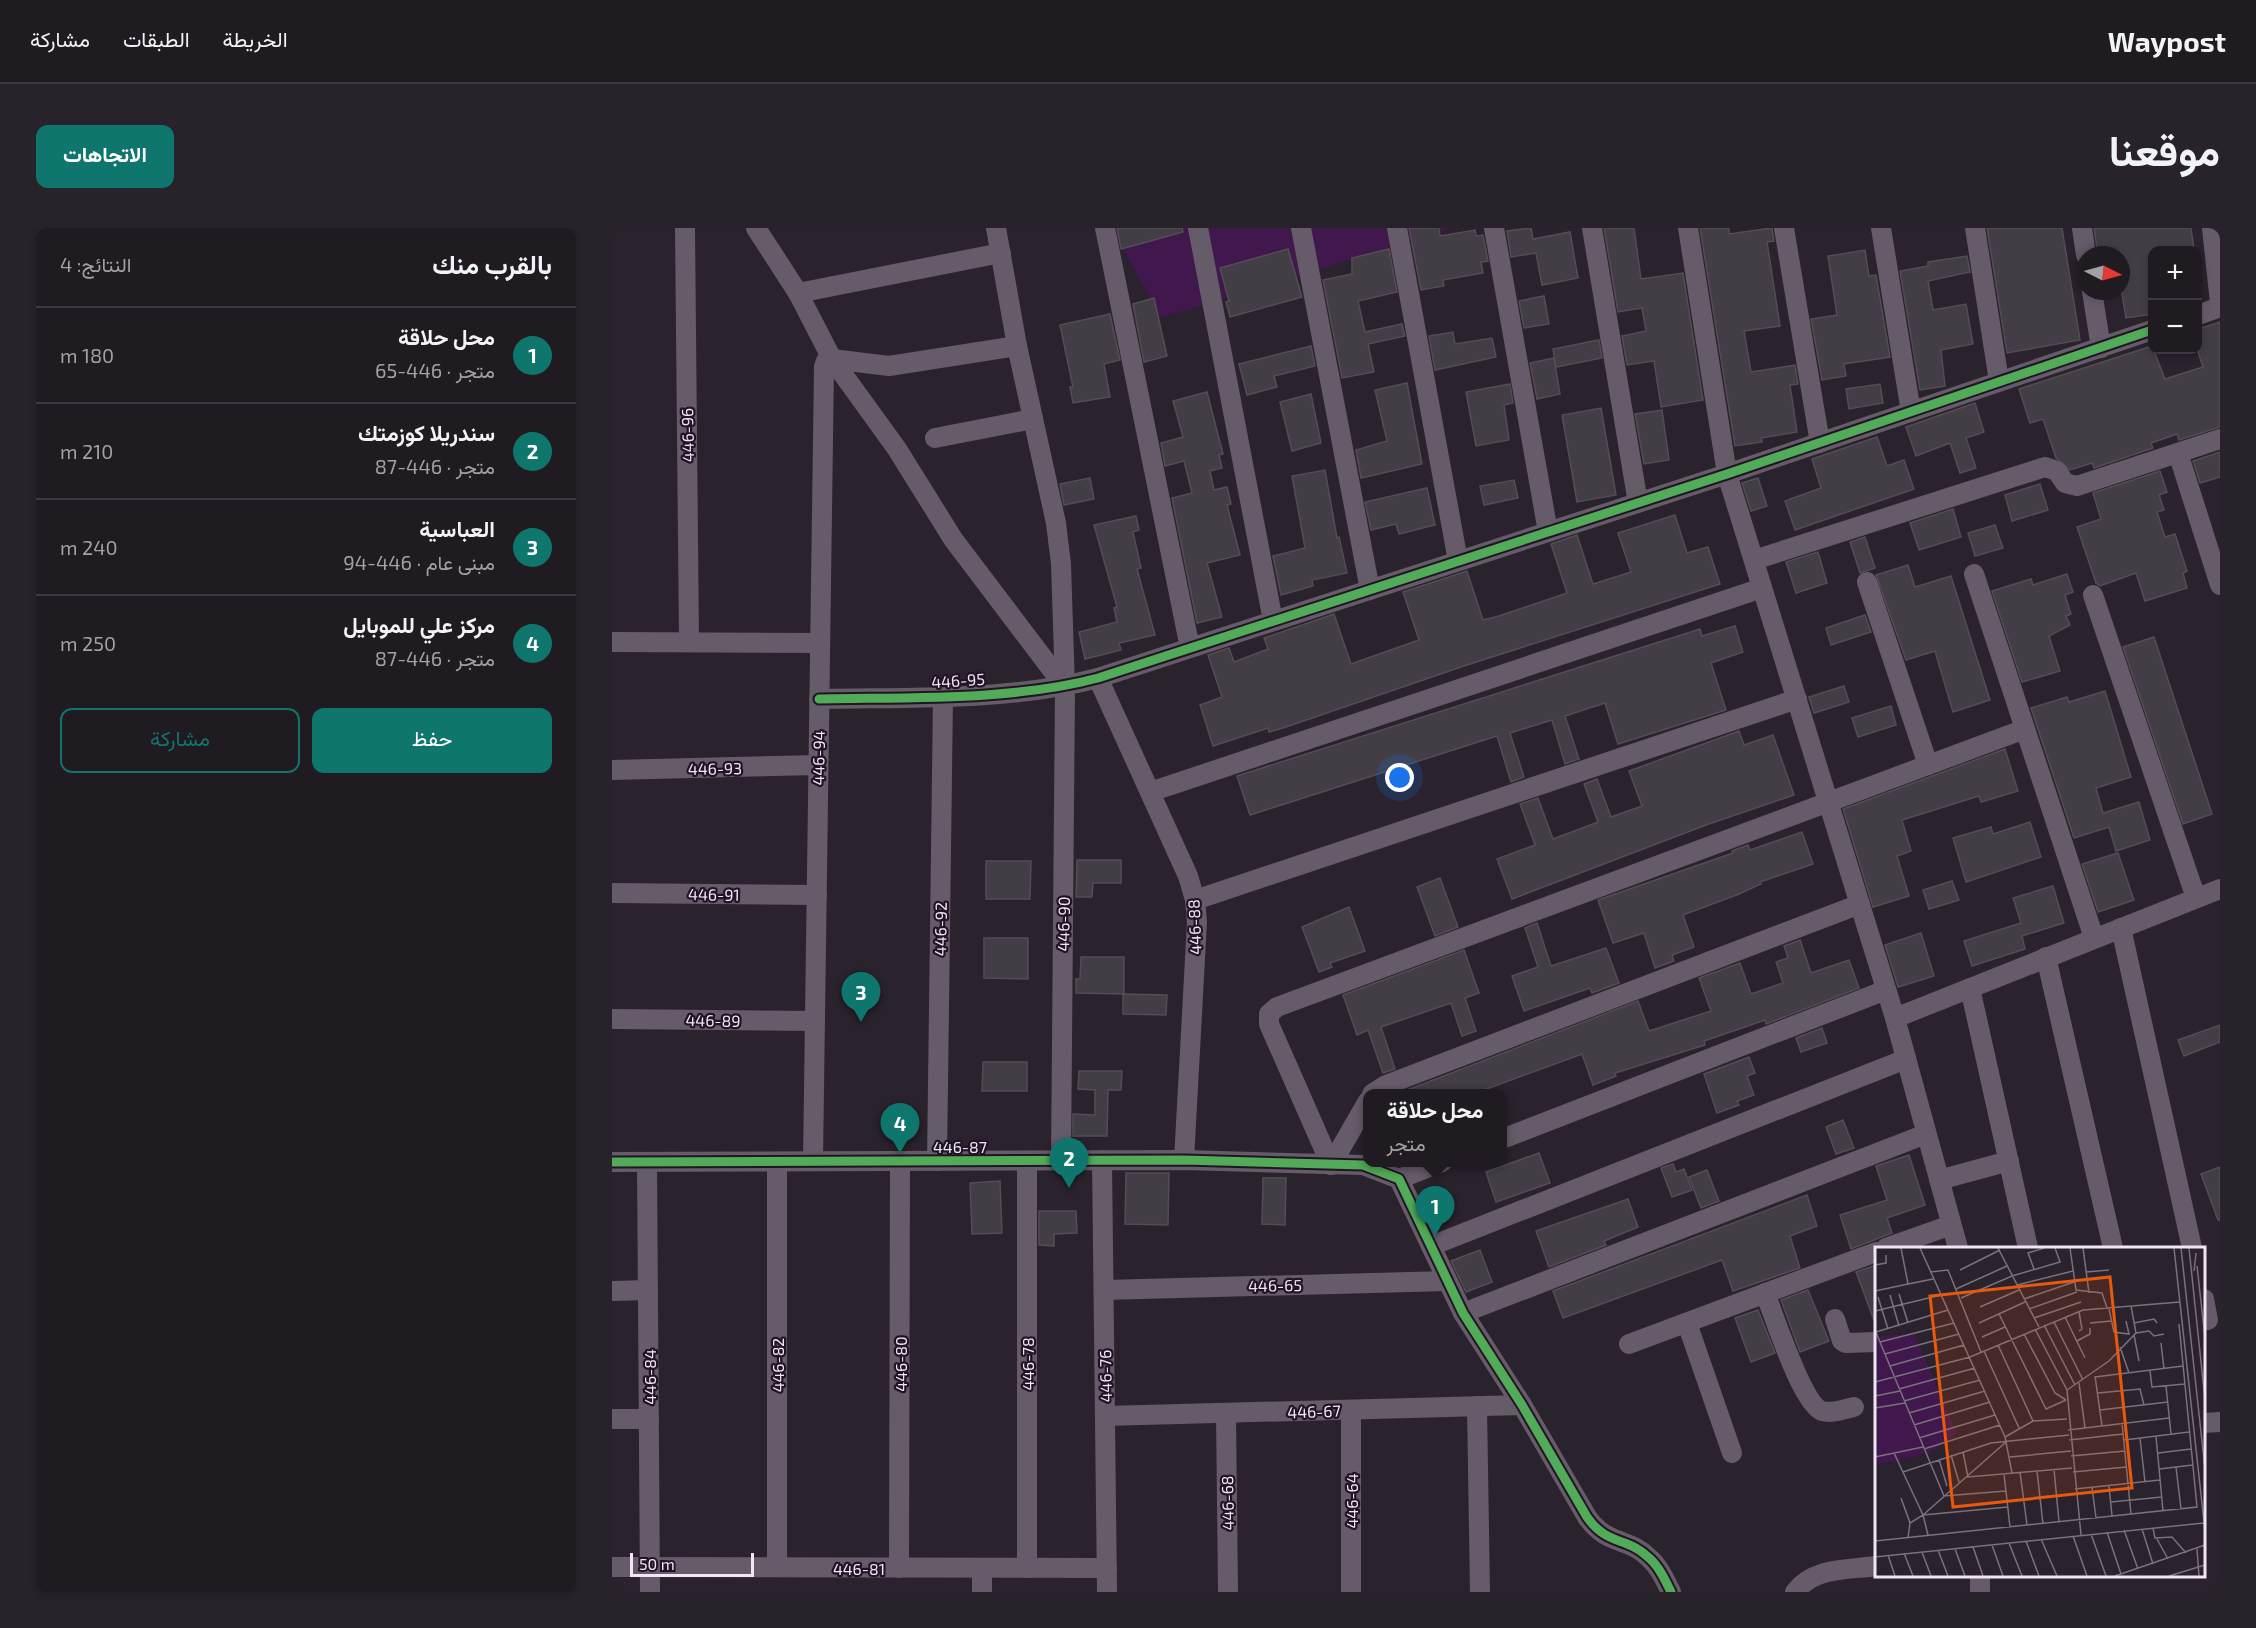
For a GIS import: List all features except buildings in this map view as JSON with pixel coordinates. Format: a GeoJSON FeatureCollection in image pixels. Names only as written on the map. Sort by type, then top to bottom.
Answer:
{"type":"FeatureCollection","features":[{"type":"Feature","properties":{"kind":"street","name":"446-96"},"geometry":{"type":"LineString","coordinates":[[685,228],[689,642]]}},
{"type":"Feature","properties":{"kind":"street"},"geometry":{"type":"LineString","coordinates":[[756,228],[798,293],[832,359],[897,449],[953,539],[1065,687]]}},
{"type":"Feature","properties":{"kind":"street","name":"446-90"},"geometry":{"type":"LineString","coordinates":[[996,228],[1017,346],[1056,523],[1061,564],[1065,687],[1060,1160]]}},
{"type":"Feature","properties":{"kind":"street"},"geometry":{"type":"LineString","coordinates":[[1105,228],[1191,648]]}},
{"type":"Feature","properties":{"kind":"street"},"geometry":{"type":"LineString","coordinates":[[1198,228],[1273,621]]}},
{"type":"Feature","properties":{"kind":"street"},"geometry":{"type":"LineString","coordinates":[[1301,228],[1370,590]]}},
{"type":"Feature","properties":{"kind":"street"},"geometry":{"type":"LineString","coordinates":[[1397,228],[1458,561]]}},
{"type":"Feature","properties":{"kind":"street"},"geometry":{"type":"LineString","coordinates":[[1494,228],[1548,532]]}},
{"type":"Feature","properties":{"kind":"street"},"geometry":{"type":"LineString","coordinates":[[1592,228],[1638,503]]}},
{"type":"Feature","properties":{"kind":"street"},"geometry":{"type":"LineString","coordinates":[[1688,228],[1727,474],[1895,1018],[1958,1247]]}},
{"type":"Feature","properties":{"kind":"street"},"geometry":{"type":"LineString","coordinates":[[1784,228],[1820,443]]}},
{"type":"Feature","properties":{"kind":"street"},"geometry":{"type":"LineString","coordinates":[[1881,228],[1911,412]]}},
{"type":"Feature","properties":{"kind":"street"},"geometry":{"type":"LineString","coordinates":[[1975,228],[1999,381]]}},
{"type":"Feature","properties":{"kind":"street"},"geometry":{"type":"LineString","coordinates":[[2082,228],[2085,246]]}},
{"type":"Feature","properties":{"kind":"street"},"geometry":{"type":"LineString","coordinates":[[2202,313],[2220,305],[2212,228]]}},
{"type":"Feature","properties":{"kind":"street"},"geometry":{"type":"LineString","coordinates":[[798,293],[1001,253]]}},
{"type":"Feature","properties":{"kind":"street"},"geometry":{"type":"LineString","coordinates":[[2093,300],[2101,348]]}},
{"type":"Feature","properties":{"kind":"street","name":"446-95"},"geometry":{"type":"LineString","coordinates":[[819,699],[943,697],[1065,687],[1098,678],[1727,474],[2148,331]]}},
{"type":"Feature","properties":{"kind":"street"},"geometry":{"type":"LineString","coordinates":[[832,359],[889,366],[1017,346]]}},
{"type":"Feature","properties":{"kind":"street","name":"446-94"},"geometry":{"type":"LineString","coordinates":[[813,1161],[824,367],[826,361],[832,359]]}},
{"type":"Feature","properties":{"kind":"street"},"geometry":{"type":"LineString","coordinates":[[935,438],[1033,419]]}},
{"type":"Feature","properties":{"kind":"street"},"geometry":{"type":"LineString","coordinates":[[1754,560],[2045,466],[2057,471],[2065,483],[2077,486],[2220,439]]}},
{"type":"Feature","properties":{"kind":"street"},"geometry":{"type":"LineString","coordinates":[[2178,453],[2220,585]]}},
{"type":"Feature","properties":{"kind":"street"},"geometry":{"type":"LineString","coordinates":[[1974,574],[2094,938]]}},
{"type":"Feature","properties":{"kind":"street"},"geometry":{"type":"LineString","coordinates":[[1867,582],[1928,765]]}},
{"type":"Feature","properties":{"kind":"street"},"geometry":{"type":"LineString","coordinates":[[1150,792],[1762,588]]}},
{"type":"Feature","properties":{"kind":"street"},"geometry":{"type":"LineString","coordinates":[[2093,595],[2196,898]]}},
{"type":"Feature","properties":{"kind":"street"},"geometry":{"type":"LineString","coordinates":[[612,642],[820,643]]}},
{"type":"Feature","properties":{"kind":"street","name":"446-88"},"geometry":{"type":"LineString","coordinates":[[1098,678],[1188,876],[1196,900],[1197,922],[1184,1160]]}},
{"type":"Feature","properties":{"kind":"street","name":"446-92"},"geometry":{"type":"LineString","coordinates":[[937,1161],[943,697]]}},
{"type":"Feature","properties":{"kind":"street"},"geometry":{"type":"LineString","coordinates":[[1196,900],[1797,699]]}},
{"type":"Feature","properties":{"kind":"street"},"geometry":{"type":"LineString","coordinates":[[1331,1165],[1269,1024],[1269,1014],[1277,1007],[2025,729]]}},
{"type":"Feature","properties":{"kind":"street","name":"446-93"},"geometry":{"type":"LineString","coordinates":[[612,770],[818,765]]}},
{"type":"Feature","properties":{"kind":"street"},"geometry":{"type":"LineString","coordinates":[[1895,1018],[2220,889]]}},
{"type":"Feature","properties":{"kind":"street","name":"446-91"},"geometry":{"type":"LineString","coordinates":[[612,893],[816,895]]}},
{"type":"Feature","properties":{"kind":"street"},"geometry":{"type":"LineString","coordinates":[[1380,1089],[1860,904]]}},
{"type":"Feature","properties":{"kind":"street"},"geometry":{"type":"LineString","coordinates":[[2121,928],[2192,1247]]}},
{"type":"Feature","properties":{"kind":"street"},"geometry":{"type":"LineString","coordinates":[[2046,957],[2113,1247]]}},
{"type":"Feature","properties":{"kind":"street"},"geometry":{"type":"LineString","coordinates":[[1970,988],[2028,1247]]}},
{"type":"Feature","properties":{"kind":"street"},"geometry":{"type":"LineString","coordinates":[[1507,1137],[1886,990]]}},
{"type":"Feature","properties":{"kind":"street","name":"446-89"},"geometry":{"type":"LineString","coordinates":[[612,1019],[815,1021]]}},
{"type":"Feature","properties":{"kind":"street"},"geometry":{"type":"LineString","coordinates":[[1431,1246],[1906,1059]]}},
{"type":"Feature","properties":{"kind":"street"},"geometry":{"type":"LineString","coordinates":[[1331,1165],[1363,1110]]}},
{"type":"Feature","properties":{"kind":"street"},"geometry":{"type":"LineString","coordinates":[[1463,1313],[1926,1134]]}},
{"type":"Feature","properties":{"kind":"street","name":"446-76"},"geometry":{"type":"LineString","coordinates":[[1102,1160],[1107,1592]]}},
{"type":"Feature","properties":{"kind":"street","name":"446-87"},"geometry":{"type":"LineString","coordinates":[[612,1162],[1184,1160],[1363,1165]]}},
{"type":"Feature","properties":{"kind":"street","name":"446-80"},"geometry":{"type":"LineString","coordinates":[[899,1568],[900,1161]]}},
{"type":"Feature","properties":{"kind":"street","name":"446-78"},"geometry":{"type":"LineString","coordinates":[[1027,1161],[1027,1568]]}},
{"type":"Feature","properties":{"kind":"street"},"geometry":{"type":"LineString","coordinates":[[1939,1180],[2009,1161]]}},
{"type":"Feature","properties":{"kind":"street","name":"446-84"},"geometry":{"type":"LineString","coordinates":[[648,1162],[650,1592]]}},
{"type":"Feature","properties":{"kind":"street","name":"446-82"},"geometry":{"type":"LineString","coordinates":[[777,1162],[777,1567]]}},
{"type":"Feature","properties":{"kind":"street","name":"446-87"},"geometry":{"type":"LineString","coordinates":[[1369,1167],[1399,1179]]}},
{"type":"Feature","properties":{"kind":"street"},"geometry":{"type":"LineString","coordinates":[[1429,1167],[1399,1179],[1463,1313],[1522,1405],[1595,1530],[1611,1540],[1630,1545],[1648,1556],[1671,1592]]}},
{"type":"Feature","properties":{"kind":"street"},"geometry":{"type":"LineString","coordinates":[[1889,1247],[1951,1224]]}},
{"type":"Feature","properties":{"kind":"street"},"geometry":{"type":"LineString","coordinates":[[1629,1344],[1875,1252]]}},
{"type":"Feature","properties":{"kind":"street","name":"446-65"},"geometry":{"type":"LineString","coordinates":[[1104,1290],[1447,1281]]}},
{"type":"Feature","properties":{"kind":"street"},"geometry":{"type":"LineString","coordinates":[[612,1291],[648,1290]]}},
{"type":"Feature","properties":{"kind":"street"},"geometry":{"type":"LineString","coordinates":[[1765,1293],[1796,1375],[1816,1408],[1832,1412],[1854,1407]]}},
{"type":"Feature","properties":{"kind":"street"},"geometry":{"type":"LineString","coordinates":[[2205,1302],[2211,1320]]}},
{"type":"Feature","properties":{"kind":"street"},"geometry":{"type":"LineString","coordinates":[[1835,1319],[1842,1341],[1846,1343],[1875,1342]]}},
{"type":"Feature","properties":{"kind":"street"},"geometry":{"type":"LineString","coordinates":[[1687,1323],[1732,1453]]}},
{"type":"Feature","properties":{"kind":"street","name":"446-67"},"geometry":{"type":"LineString","coordinates":[[1105,1416],[1522,1405]]}},
{"type":"Feature","properties":{"kind":"street"},"geometry":{"type":"LineString","coordinates":[[1477,1406],[1480,1592]]}},
{"type":"Feature","properties":{"kind":"street","name":"446-64"},"geometry":{"type":"LineString","coordinates":[[1351,1410],[1351,1592]]}},
{"type":"Feature","properties":{"kind":"street","name":"446-68"},"geometry":{"type":"LineString","coordinates":[[1226,1413],[1228,1592]]}},
{"type":"Feature","properties":{"kind":"street"},"geometry":{"type":"LineString","coordinates":[[612,1419],[649,1419]]}},
{"type":"Feature","properties":{"kind":"street"},"geometry":{"type":"LineString","coordinates":[[2205,1423],[2220,1422]]}},
{"type":"Feature","properties":{"kind":"street"},"geometry":{"type":"LineString","coordinates":[[1795,1592],[1803,1582],[1816,1574],[1875,1566]]}},
{"type":"Feature","properties":{"kind":"street","name":"446-81"},"geometry":{"type":"LineString","coordinates":[[612,1567],[1107,1568]]}},
{"type":"Feature","properties":{"kind":"street"},"geometry":{"type":"LineString","coordinates":[[981,1568],[982,1592]]}},
{"type":"Feature","properties":{"kind":"shaded area"},"geometry":{"type":"Polygon","coordinates":[[[1111,228],[1452,228],[1161,318],[1111,228]]]}},
{"type":"Feature","properties":{"kind":"cycle path"},"geometry":{"type":"LineString","coordinates":[[819,699],[924,698],[995,694],[1031,691],[1098,678],[1727,474],[2148,331]]}},
{"type":"Feature","properties":{"kind":"cycle path"},"geometry":{"type":"LineString","coordinates":[[612,1162],[1184,1160],[1363,1165]]}},
{"type":"Feature","properties":{"kind":"cycle path"},"geometry":{"type":"LineString","coordinates":[[1368,1167],[1399,1179],[1463,1313],[1522,1405],[1587,1517],[1602,1533],[1633,1546],[1648,1557],[1659,1569],[1671,1592]]}},
{"type":"Feature","properties":{"kind":"place","name":"العباسية"},"geometry":{"type":"Point","coordinates":[861,1022]}},
{"type":"Feature","properties":{"kind":"place","name":"مركز علي للموبايل"},"geometry":{"type":"Point","coordinates":[900,1153]}},
{"type":"Feature","properties":{"kind":"place","name":"سندريلا كوزمتك"},"geometry":{"type":"Point","coordinates":[1069,1188]}},
{"type":"Feature","properties":{"kind":"place","name":"محل حلاقة"},"geometry":{"type":"Point","coordinates":[1435,1236]}}]}
